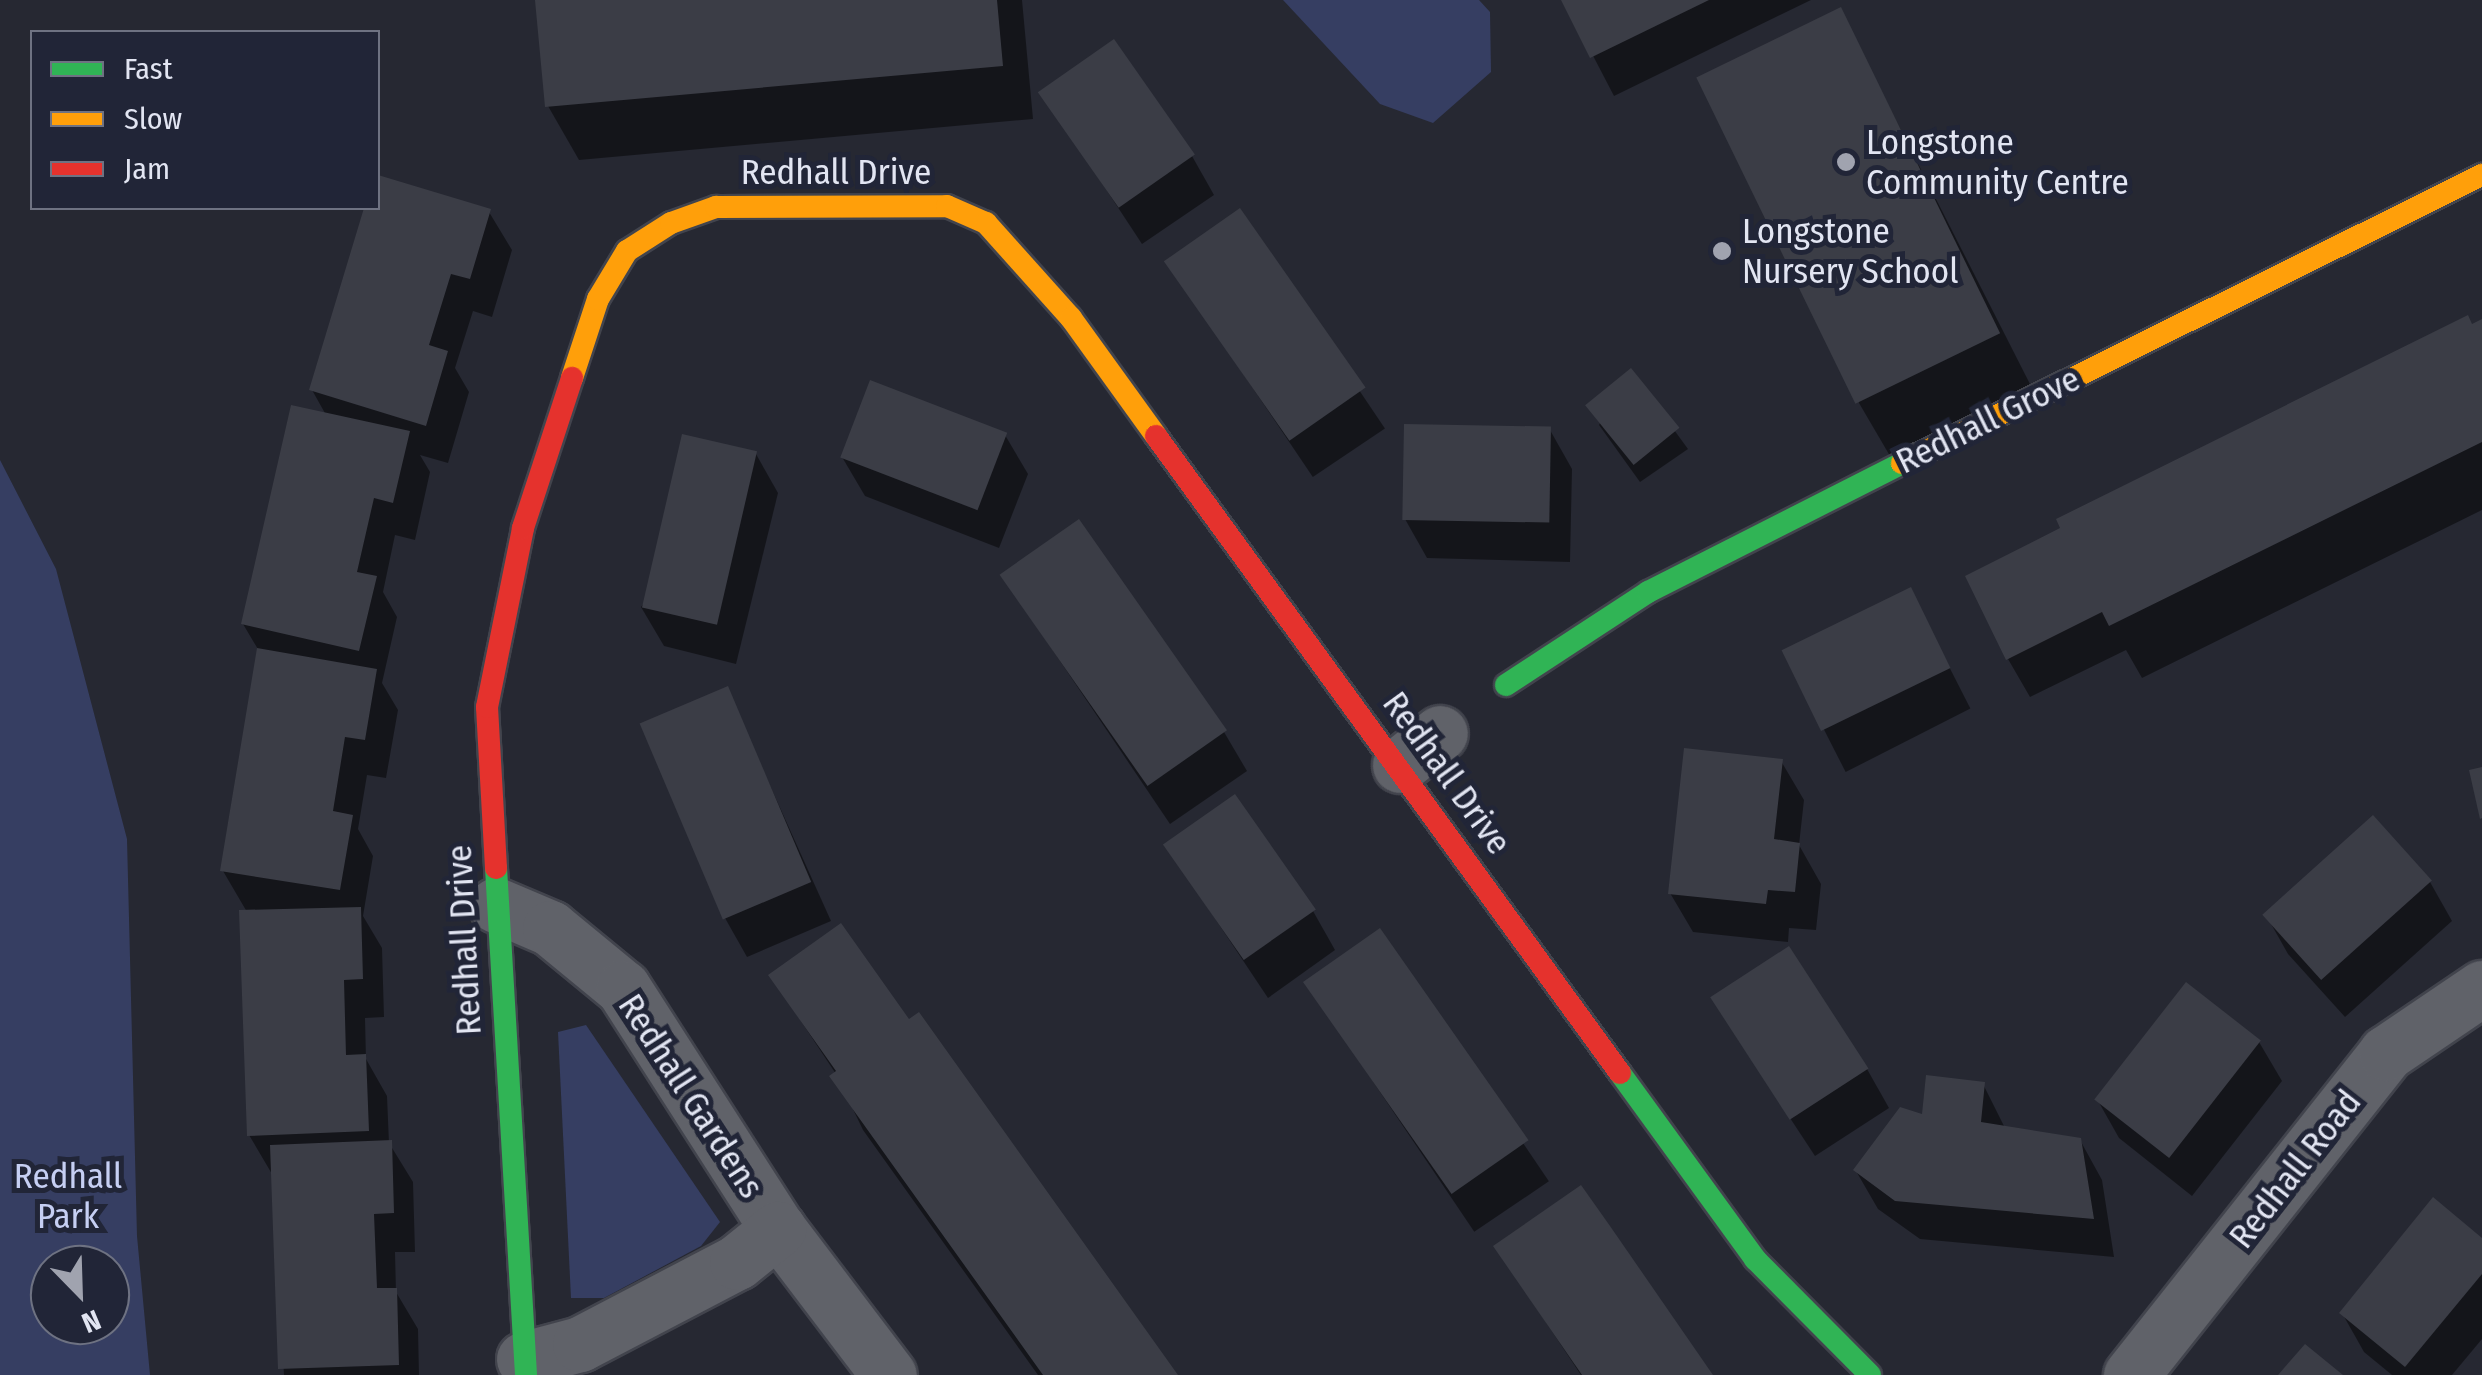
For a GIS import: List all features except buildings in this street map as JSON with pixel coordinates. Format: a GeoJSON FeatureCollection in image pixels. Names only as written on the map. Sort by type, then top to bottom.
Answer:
{"type":"FeatureCollection","features":[{"type":"Feature","properties":{"kind":"street","name":"Redhall Grove"},"geometry":{"type":"LineString","coordinates":[[1506,685],[1648,592],[1736,545],[2482,175]]}},
{"type":"Feature","properties":{"kind":"street","name":"Redhall Drive"},"geometry":{"type":"LineString","coordinates":[[525,1367],[487,706],[524,528],[598,299],[628,251],[671,224],[716,207],[947,206],[986,223],[1071,318],[1420,749],[1755,1259],[1870,1375]]}},
{"type":"Feature","properties":{"kind":"street","name":"Redhall Gardens"},"geometry":{"type":"LineString","coordinates":[[496,905],[550,928],[623,988],[778,1230],[889,1375]]}},
{"type":"Feature","properties":{"kind":"street","name":"Redhall Road"},"geometry":{"type":"LineString","coordinates":[[2131,1375],[2386,1053],[2482,988]]}},
{"type":"Feature","properties":{"kind":"street","name":"Redhall Gardens"},"geometry":{"type":"LineString","coordinates":[[525,1367],[580,1344],[736,1262],[778,1230]]}},
{"type":"Feature","properties":{"kind":"green space"},"geometry":{"type":"Polygon","coordinates":[[[1283,0],[1479,0],[1490,12],[1491,72],[1433,123],[1380,104],[1283,0]]]}},
{"type":"Feature","properties":{"kind":"green space","name":"Redhall Park"},"geometry":{"type":"Polygon","coordinates":[[[0,460],[56,569],[127,839],[137,1236],[150,1375],[0,1375],[0,460]]]}},
{"type":"Feature","properties":{"kind":"green space"},"geometry":{"type":"Polygon","coordinates":[[[586,1025],[720,1222],[701,1246],[604,1298],[571,1298],[558,1032],[586,1025]]]}},
{"type":"Feature","properties":{"kind":"traffic: fast"},"geometry":{"type":"LineString","coordinates":[[1506,685],[1648,592],[1902,463]]}},
{"type":"Feature","properties":{"kind":"traffic: fast"},"geometry":{"type":"LineString","coordinates":[[496,868],[526,1375]]}},
{"type":"Feature","properties":{"kind":"traffic: fast"},"geometry":{"type":"LineString","coordinates":[[1620,1073],[1755,1259],[1870,1375]]}},
{"type":"Feature","properties":{"kind":"traffic: slow"},"geometry":{"type":"LineString","coordinates":[[1902,463],[2482,175]]}},
{"type":"Feature","properties":{"kind":"traffic: slow"},"geometry":{"type":"LineString","coordinates":[[572,378],[598,299],[627,251],[671,223],[716,207],[947,206],[986,223],[1071,318],[1156,436]]}},
{"type":"Feature","properties":{"kind":"traffic: jam"},"geometry":{"type":"LineString","coordinates":[[496,868],[487,707],[523,528],[572,378]]}},
{"type":"Feature","properties":{"kind":"traffic: jam"},"geometry":{"type":"LineString","coordinates":[[1156,436],[1620,1073]]}},
{"type":"Feature","properties":{"kind":"place","name":"Longstone Community Centre"},"geometry":{"type":"Point","coordinates":[1846,162]}},
{"type":"Feature","properties":{"kind":"place","name":"Longstone Nursery School"},"geometry":{"type":"Point","coordinates":[1722,251]}}]}
